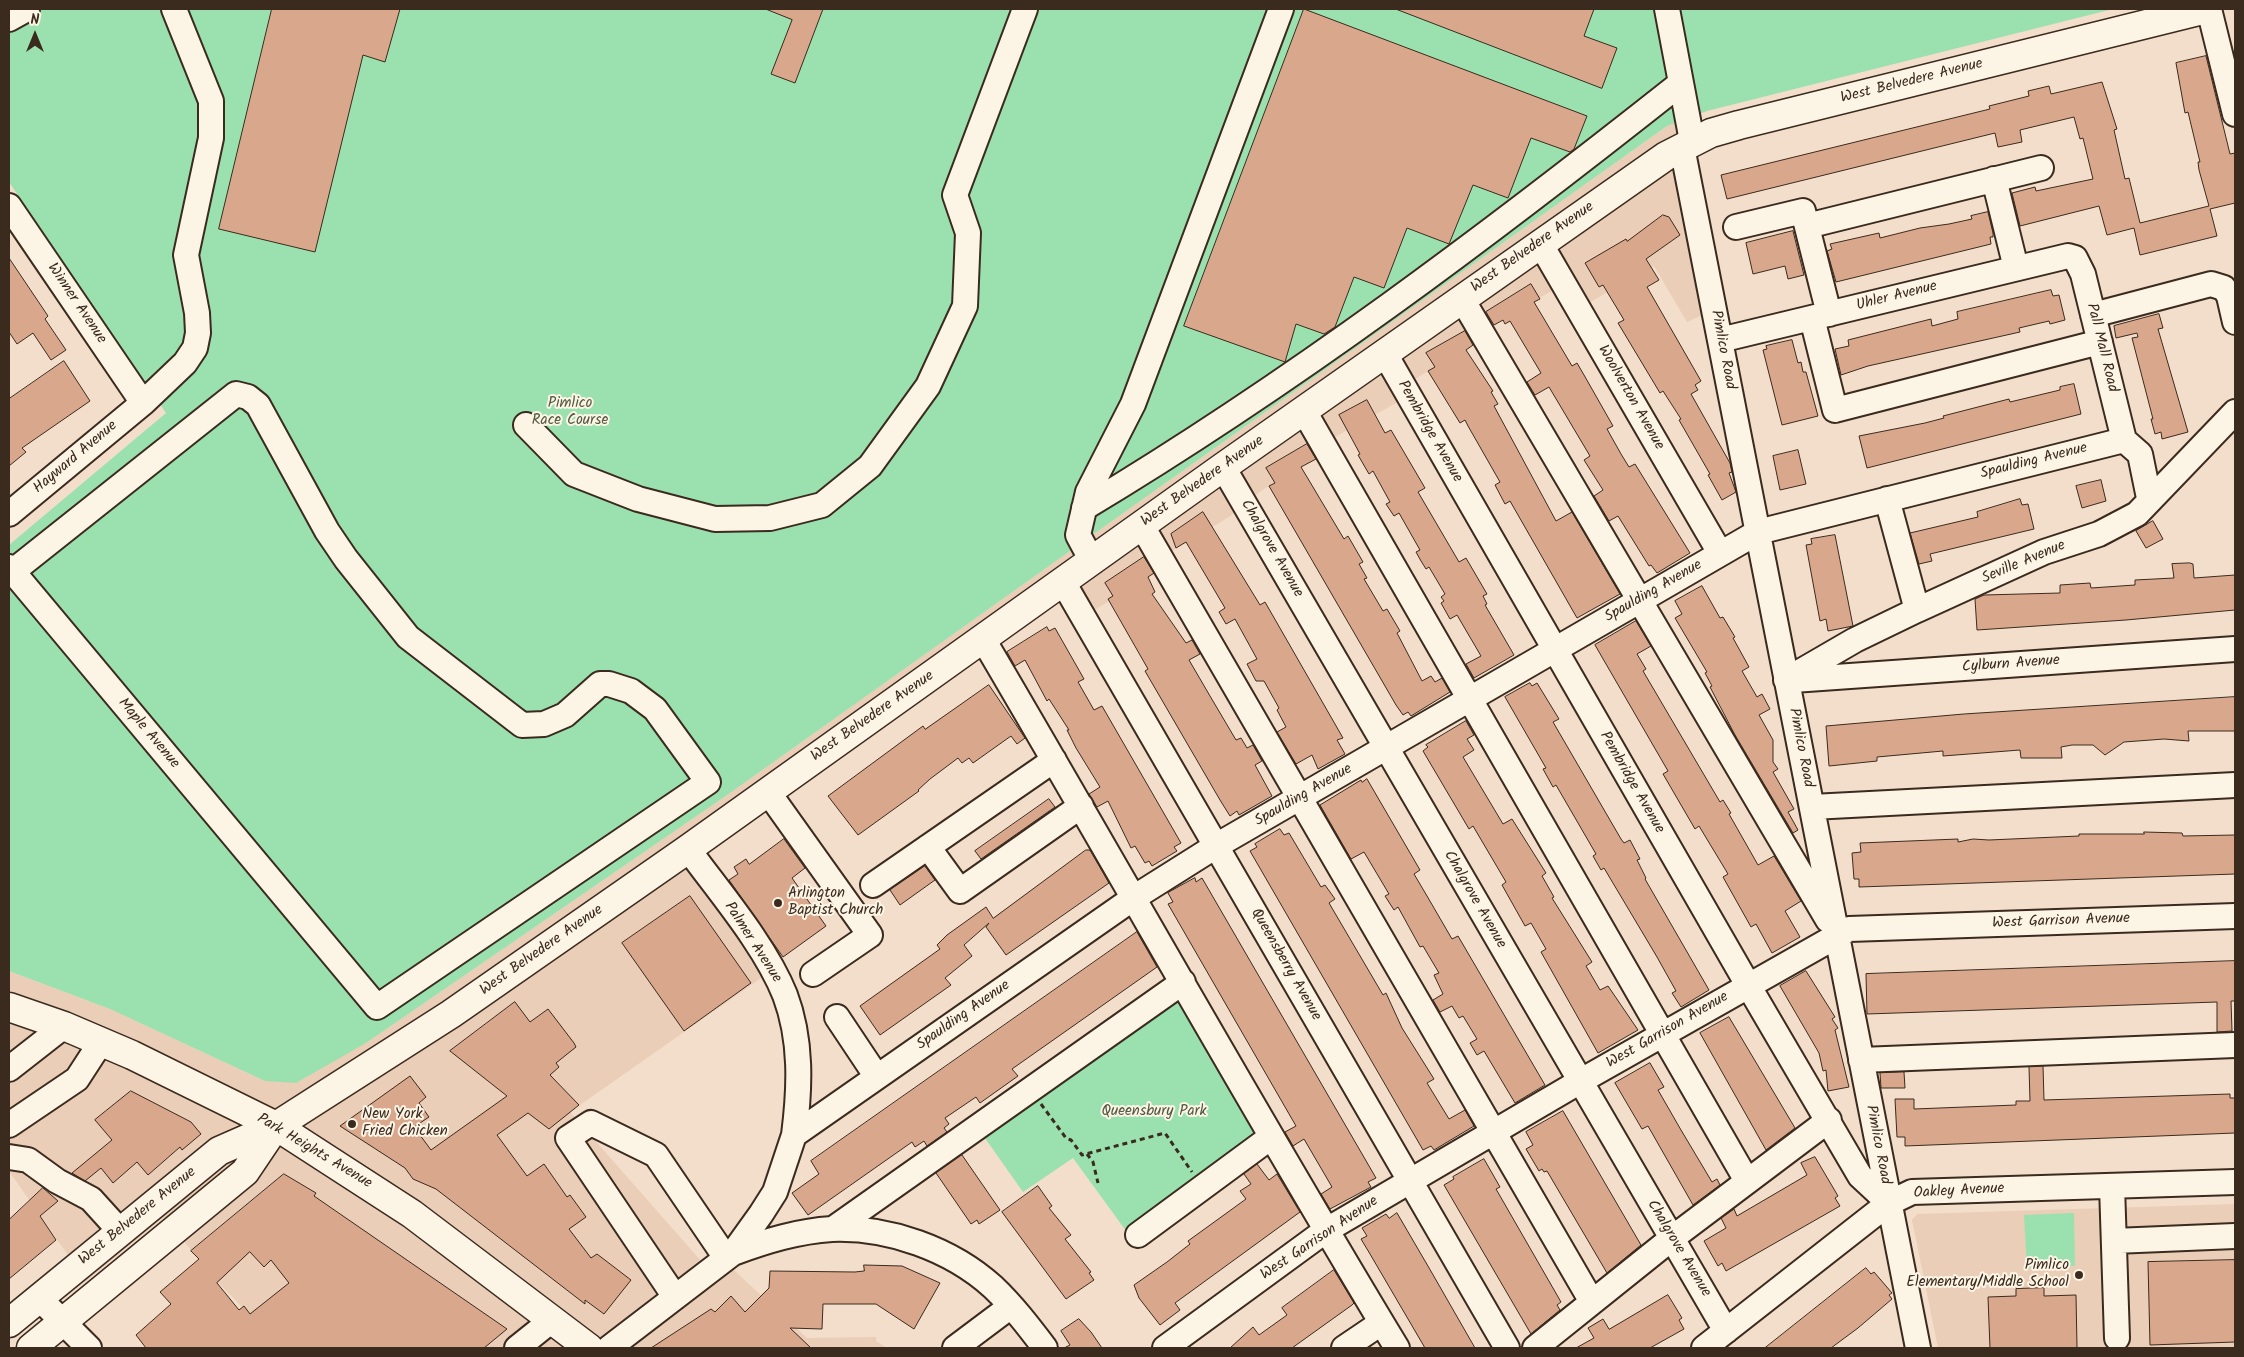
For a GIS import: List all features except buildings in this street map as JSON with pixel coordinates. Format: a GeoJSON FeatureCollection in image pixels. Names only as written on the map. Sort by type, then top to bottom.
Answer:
{"type":"FeatureCollection","features":[{"type":"Feature","properties":{"kind":"main road","name":"West Belvedere Avenue"},"geometry":{"type":"LineString","coordinates":[[9,1323],[219,1151],[276,1126],[451,1014],[688,849],[1223,467],[1666,156],[1687,144],[1739,125],[2208,9]]}},
{"type":"Feature","properties":{"kind":"main road","name":"Park Heights Avenue"},"geometry":{"type":"LineString","coordinates":[[9,1007],[64,1026],[101,1042],[276,1126],[412,1214],[589,1348]]}},
{"type":"Feature","properties":{"kind":"main road","name":"West Belvedere Avenue"},"geometry":{"type":"LineString","coordinates":[[31,1348],[245,1172],[276,1126]]}},
{"type":"Feature","properties":{"kind":"street"},"geometry":{"type":"LineString","coordinates":[[9,19],[27,9]]}},
{"type":"Feature","properties":{"kind":"street","name":"Hayward Avenue"},"geometry":{"type":"LineString","coordinates":[[9,514],[143,402],[185,363],[195,348],[198,333],[197,313],[186,255],[211,138],[211,101],[174,9]]}},
{"type":"Feature","properties":{"kind":"street"},"geometry":{"type":"LineString","coordinates":[[526,425],[574,474],[638,499],[714,519],[770,518],[822,505],[870,466],[928,386],[966,306],[968,233],[955,194],[1025,9]]}},
{"type":"Feature","properties":{"kind":"street"},"geometry":{"type":"LineString","coordinates":[[1092,561],[1078,535],[1088,492],[1133,404],[1281,9]]}},
{"type":"Feature","properties":{"kind":"street","name":"Pimlico Road"},"geometry":{"type":"LineString","coordinates":[[1667,9],[1681,84],[1687,144],[1720,340],[1918,1348]]}},
{"type":"Feature","properties":{"kind":"street"},"geometry":{"type":"LineString","coordinates":[[2208,9],[2235,114]]}},
{"type":"Feature","properties":{"kind":"street"},"geometry":{"type":"LineString","coordinates":[[1084,508],[1202,436],[1317,356],[1484,235],[1681,84]]}},
{"type":"Feature","properties":{"kind":"street"},"geometry":{"type":"LineString","coordinates":[[1807,226],[2041,168]]}},
{"type":"Feature","properties":{"kind":"street"},"geometry":{"type":"LineString","coordinates":[[1994,179],[2016,268]]}},
{"type":"Feature","properties":{"kind":"street","name":"Winner Avenue"},"geometry":{"type":"LineString","coordinates":[[9,206],[143,402]]}},
{"type":"Feature","properties":{"kind":"street"},"geometry":{"type":"LineString","coordinates":[[1736,227],[1803,211],[1807,226],[1835,410],[2100,342]]}},
{"type":"Feature","properties":{"kind":"street","name":"Woolverton Avenue"},"geometry":{"type":"LineString","coordinates":[[1540,243],[1720,553]]}},
{"type":"Feature","properties":{"kind":"street","name":"Uhler Avenue"},"geometry":{"type":"LineString","coordinates":[[1720,340],[2062,257],[2075,258]]}},
{"type":"Feature","properties":{"kind":"street","name":"Pall Mall Road"},"geometry":{"type":"LineString","coordinates":[[2075,258],[2083,274],[2124,440]]}},
{"type":"Feature","properties":{"kind":"street"},"geometry":{"type":"LineString","coordinates":[[2093,315],[2211,284],[2224,288],[2229,296],[2235,322]]}},
{"type":"Feature","properties":{"kind":"street"},"geometry":{"type":"LineString","coordinates":[[1462,298],[1836,935]]}},
{"type":"Feature","properties":{"kind":"street","name":"Pembridge Avenue"},"geometry":{"type":"LineString","coordinates":[[1385,354],[1860,1176],[1889,1204]]}},
{"type":"Feature","properties":{"kind":"street","name":"Maple Avenue"},"geometry":{"type":"LineString","coordinates":[[236,394],[248,397],[258,405],[328,532],[346,559],[408,637],[522,725],[544,724],[565,715],[600,684],[609,684],[631,691],[655,708],[708,782],[377,1007],[11,570],[236,394]]}},
{"type":"Feature","properties":{"kind":"street"},"geometry":{"type":"LineString","coordinates":[[1304,410],[1747,1182]]}},
{"type":"Feature","properties":{"kind":"street","name":"Seville Avenue"},"geometry":{"type":"LineString","coordinates":[[1786,680],[1855,640],[1917,610],[2044,552],[2099,534],[2136,514],[2235,412]]}},
{"type":"Feature","properties":{"kind":"street"},"geometry":{"type":"LineString","coordinates":[[2124,440],[2140,454],[2150,498]]}},
{"type":"Feature","properties":{"kind":"street","name":"Spaulding Avenue"},"geometry":{"type":"LineString","coordinates":[[794,1134],[1135,897],[1216,846],[1758,532],[2124,440]]}},
{"type":"Feature","properties":{"kind":"street","name":"Chalgrove Avenue"},"geometry":{"type":"LineString","coordinates":[[1223,467],[1579,1082],[1726,1331]]}},
{"type":"Feature","properties":{"kind":"street"},"geometry":{"type":"LineString","coordinates":[[1887,499],[1917,610]]}},
{"type":"Feature","properties":{"kind":"street"},"geometry":{"type":"LineString","coordinates":[[1142,526],[1592,1302]]}},
{"type":"Feature","properties":{"kind":"street","name":"Queensberry Avenue"},"geometry":{"type":"LineString","coordinates":[[1063,582],[1507,1348]]}},
{"type":"Feature","properties":{"kind":"street"},"geometry":{"type":"LineString","coordinates":[[983,639],[1135,897],[1325,1231],[1397,1348]]}},
{"type":"Feature","properties":{"kind":"street","name":"Cylburn Avenue"},"geometry":{"type":"LineString","coordinates":[[1786,680],[2235,650]]}},
{"type":"Feature","properties":{"kind":"street"},"geometry":{"type":"LineString","coordinates":[[874,885],[1054,760]]}},
{"type":"Feature","properties":{"kind":"street"},"geometry":{"type":"LineString","coordinates":[[1812,807],[2235,785]]}},
{"type":"Feature","properties":{"kind":"street"},"geometry":{"type":"LineString","coordinates":[[768,792],[870,935],[813,974]]}},
{"type":"Feature","properties":{"kind":"street"},"geometry":{"type":"LineString","coordinates":[[928,847],[960,891],[1081,806]]}},
{"type":"Feature","properties":{"kind":"street","name":"Palmer Avenue"},"geometry":{"type":"LineString","coordinates":[[688,849],[757,946],[775,974],[785,996],[793,1024],[798,1056],[799,1093],[794,1134]]}},
{"type":"Feature","properties":{"kind":"street","name":"West Garrison Avenue"},"geometry":{"type":"LineString","coordinates":[[1166,1348],[1325,1231],[1662,1034],[1849,929],[2235,916]]}},
{"type":"Feature","properties":{"kind":"street"},"geometry":{"type":"LineString","coordinates":[[833,1229],[1183,982]]}},
{"type":"Feature","properties":{"kind":"street"},"geometry":{"type":"LineString","coordinates":[[837,1018],[877,1077]]}},
{"type":"Feature","properties":{"kind":"street"},"geometry":{"type":"LineString","coordinates":[[9,1069],[64,1026]]}},
{"type":"Feature","properties":{"kind":"street"},"geometry":{"type":"LineString","coordinates":[[9,1125],[77,1079],[101,1042]]}},
{"type":"Feature","properties":{"kind":"street"},"geometry":{"type":"LineString","coordinates":[[1861,1060],[2235,1045]]}},
{"type":"Feature","properties":{"kind":"street"},"geometry":{"type":"LineString","coordinates":[[1535,1348],[1671,1238],[1829,1120]]}},
{"type":"Feature","properties":{"kind":"street"},"geometry":{"type":"LineString","coordinates":[[675,1297],[568,1138],[591,1123],[656,1155],[730,1255]]}},
{"type":"Feature","properties":{"kind":"street"},"geometry":{"type":"LineString","coordinates":[[609,1348],[730,1255],[761,1214],[774,1192],[794,1134]]}},
{"type":"Feature","properties":{"kind":"street"},"geometry":{"type":"LineString","coordinates":[[1138,1235],[1271,1137]]}},
{"type":"Feature","properties":{"kind":"street"},"geometry":{"type":"LineString","coordinates":[[9,1157],[28,1160],[57,1181],[91,1199],[120,1231]]}},
{"type":"Feature","properties":{"kind":"street","name":"Oakley Avenue"},"geometry":{"type":"LineString","coordinates":[[1704,1348],[1889,1204],[1912,1192],[2235,1182]]}},
{"type":"Feature","properties":{"kind":"street"},"geometry":{"type":"LineString","coordinates":[[2112,1186],[2117,1338]]}},
{"type":"Feature","properties":{"kind":"street"},"geometry":{"type":"LineString","coordinates":[[730,1255],[776,1238],[833,1229],[873,1232],[899,1237],[935,1249],[966,1266],[993,1287],[1045,1348]]}},
{"type":"Feature","properties":{"kind":"street"},"geometry":{"type":"LineString","coordinates":[[2114,1241],[2235,1236]]}},
{"type":"Feature","properties":{"kind":"street"},"geometry":{"type":"LineString","coordinates":[[39,1298],[89,1348]]}},
{"type":"Feature","properties":{"kind":"street"},"geometry":{"type":"LineString","coordinates":[[955,1348],[1011,1306]]}},
{"type":"Feature","properties":{"kind":"street"},"geometry":{"type":"LineString","coordinates":[[517,1348],[552,1320]]}},
{"type":"Feature","properties":{"kind":"street"},"geometry":{"type":"LineString","coordinates":[[1344,1348],[1381,1323]]}},
{"type":"Feature","properties":{"kind":"path"},"geometry":{"type":"LineString","coordinates":[[1031,1090],[1066,1138],[1071,1140],[1082,1155],[1165,1133],[1203,1188]]}},
{"type":"Feature","properties":{"kind":"path"},"geometry":{"type":"LineString","coordinates":[[1086,1154],[1093,1162],[1098,1183]]}},
{"type":"Feature","properties":{"kind":"shaded area"},"geometry":{"type":"Polygon","coordinates":[[[1684,119],[1714,310],[1687,322],[1654,266],[1576,308],[1562,285],[1483,330],[1486,337],[1401,387],[1407,397],[1324,443],[1323,454],[1261,491],[1229,517],[1162,557],[1167,566],[1081,618],[1062,585],[686,850],[771,971],[570,1112],[709,1270],[723,1260],[807,1338],[876,1337],[876,1341],[887,1348],[296,1348],[293,1346],[281,1348],[213,1277],[164,1217],[86,1281],[9,1171],[9,971],[110,1009],[265,1081],[335,1059],[366,1043],[730,793],[1667,126],[1684,119]]]}},
{"type":"Feature","properties":{"kind":"shaded area","name":"Pimlico Elementary/Middle School"},"geometry":{"type":"Polygon","coordinates":[[[2235,1204],[2235,1348],[1938,1348],[1912,1220],[1917,1214],[2235,1204]]]}},
{"type":"Feature","properties":{"kind":"green space","name":"Pimlico Race Course"},"geometry":{"type":"Polygon","coordinates":[[[9,9],[2113,9],[1707,111],[1667,126],[730,793],[366,1043],[296,1083],[265,1081],[110,1009],[9,971],[9,545],[166,413],[9,182],[9,9]]]}},
{"type":"Feature","properties":{"kind":"green space","name":"Queensbury Park"},"geometry":{"type":"Polygon","coordinates":[[[1181,990],[1264,1134],[1129,1235],[1073,1158],[1023,1192],[980,1131],[1181,990]]]}},
{"type":"Feature","properties":{"kind":"green space"},"geometry":{"type":"Polygon","coordinates":[[[2074,1213],[2075,1266],[2027,1268],[2024,1215],[2074,1213]]]}},
{"type":"Feature","properties":{"kind":"place","name":"Arlington Baptist Church"},"geometry":{"type":"Point","coordinates":[778,903]}},
{"type":"Feature","properties":{"kind":"place","name":"New York Fried Chicken"},"geometry":{"type":"Point","coordinates":[352,1124]}},
{"type":"Feature","properties":{"kind":"place","name":"Pimlico Elementary/Middle School"},"geometry":{"type":"Point","coordinates":[2079,1275]}}]}
